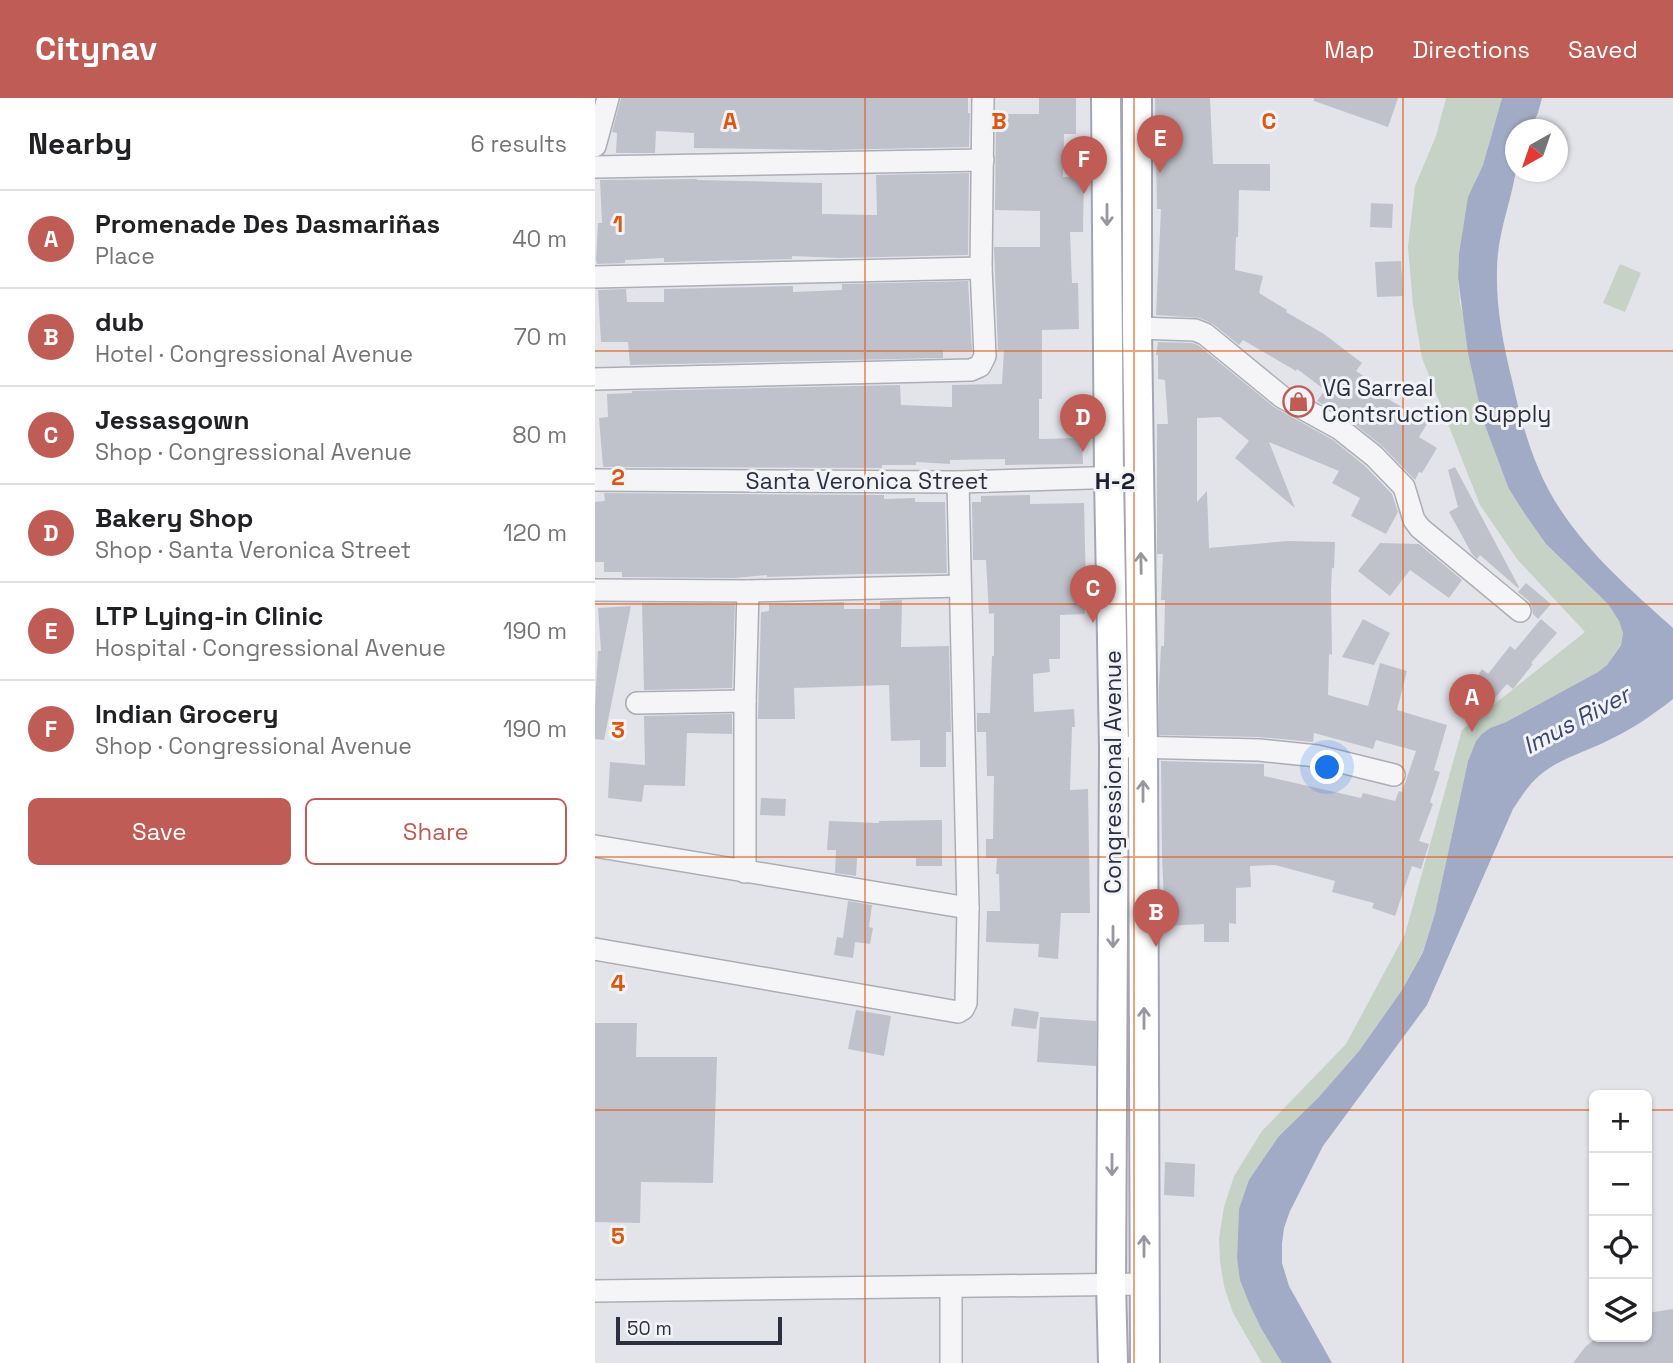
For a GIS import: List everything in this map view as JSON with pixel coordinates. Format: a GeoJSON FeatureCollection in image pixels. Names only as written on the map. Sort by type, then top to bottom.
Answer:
{"type":"FeatureCollection","features":[{"type":"Feature","properties":{"kind":"main road","name":"Congressional Avenue"},"geometry":{"type":"LineString","coordinates":[[1106,98],[1114,748],[1111,1284],[1113,1363]]}},
{"type":"Feature","properties":{"kind":"main road","name":"Congressional Avenue"},"geometry":{"type":"LineString","coordinates":[[1137,98],[1145,1363]]}},
{"type":"Feature","properties":{"kind":"street"},"geometry":{"type":"LineString","coordinates":[[595,146],[608,98]]}},
{"type":"Feature","properties":{"kind":"street"},"geometry":{"type":"LineString","coordinates":[[595,379],[971,370],[980,366],[985,356],[981,268],[983,98]]}},
{"type":"Feature","properties":{"kind":"street"},"geometry":{"type":"LineString","coordinates":[[595,167],[983,160]]}},
{"type":"Feature","properties":{"kind":"street"},"geometry":{"type":"LineString","coordinates":[[595,277],[981,268]]}},
{"type":"Feature","properties":{"kind":"street"},"geometry":{"type":"LineString","coordinates":[[1137,328],[1195,330],[1205,334],[1282,397],[1340,429],[1374,456],[1404,487],[1414,520],[1420,528],[1520,611]]}},
{"type":"Feature","properties":{"kind":"street","name":"Santa Veronica Street"},"geometry":{"type":"LineString","coordinates":[[595,480],[958,482],[1140,477]]}},
{"type":"Feature","properties":{"kind":"street"},"geometry":{"type":"LineString","coordinates":[[595,949],[958,1012],[964,1009],[968,908],[958,482]]}},
{"type":"Feature","properties":{"kind":"street"},"geometry":{"type":"LineString","coordinates":[[595,590],[748,591],[960,586]]}},
{"type":"Feature","properties":{"kind":"street"},"geometry":{"type":"LineString","coordinates":[[745,872],[748,591]]}},
{"type":"Feature","properties":{"kind":"street"},"geometry":{"type":"LineString","coordinates":[[637,703],[745,701]]}},
{"type":"Feature","properties":{"kind":"street"},"geometry":{"type":"LineString","coordinates":[[1114,748],[1259,750],[1317,756],[1394,775]]}},
{"type":"Feature","properties":{"kind":"street"},"geometry":{"type":"LineString","coordinates":[[595,846],[968,908]]}},
{"type":"Feature","properties":{"kind":"street"},"geometry":{"type":"LineString","coordinates":[[595,1291],[1144,1284]]}},
{"type":"Feature","properties":{"kind":"street"},"geometry":{"type":"LineString","coordinates":[[951,1287],[951,1363]]}},
{"type":"Feature","properties":{"kind":"green space"},"geometry":{"type":"Polygon","coordinates":[[[1446,98],[1502,98],[1483,165],[1476,179],[1459,254],[1458,278],[1460,303],[1509,489],[1546,544],[1608,604],[1623,633],[1621,644],[1607,665],[1598,672],[1490,728],[1476,741],[1468,761],[1435,913],[1423,951],[1402,990],[1359,1051],[1318,1098],[1279,1136],[1239,1209],[1237,1258],[1262,1330],[1282,1363],[1262,1363],[1233,1313],[1224,1286],[1220,1261],[1219,1238],[1224,1207],[1234,1176],[1262,1131],[1346,1044],[1405,934],[1462,730],[1585,632],[1517,559],[1480,505],[1422,358],[1413,305],[1408,247],[1415,186],[1436,136],[1446,98]]]}},
{"type":"Feature","properties":{"kind":"green space"},"geometry":{"type":"Polygon","coordinates":[[[1620,264],[1641,273],[1625,312],[1603,303],[1620,264]]]}},
{"type":"Feature","properties":{"kind":"water","name":"Imus River"},"geometry":{"type":"Polygon","coordinates":[[[1502,98],[1542,98],[1535,119],[1505,119],[1505,182],[1514,182],[1501,234],[1497,284],[1509,366],[1536,463],[1560,509],[1585,542],[1613,572],[1673,628],[1673,699],[1626,731],[1548,769],[1532,782],[1513,809],[1427,1005],[1323,1146],[1290,1211],[1284,1228],[1282,1263],[1289,1286],[1332,1363],[1282,1363],[1262,1330],[1240,1280],[1237,1258],[1239,1209],[1249,1180],[1279,1136],[1318,1098],[1359,1051],[1402,990],[1423,952],[1435,913],[1468,761],[1476,741],[1490,728],[1598,672],[1607,665],[1621,645],[1623,633],[1608,604],[1546,544],[1509,489],[1483,420],[1468,353],[1458,278],[1468,197],[1483,165],[1502,98]]]}},
{"type":"Feature","properties":{"kind":"building"},"geometry":{"type":"Polygon","coordinates":[[[621,98],[968,98],[969,147],[829,150],[694,148],[694,133],[656,131],[655,153],[616,153],[617,133],[612,132],[621,98]]]}},
{"type":"Feature","properties":{"kind":"building"},"geometry":{"type":"Polygon","coordinates":[[[1039,98],[1076,98],[1076,134],[1064,134],[1063,177],[1084,177],[1083,232],[1070,232],[1072,283],[1078,283],[1079,329],[1042,330],[1039,439],[1082,438],[1083,464],[1005,465],[1005,459],[950,460],[950,464],[916,462],[916,465],[882,465],[882,468],[603,467],[599,418],[608,417],[607,394],[632,391],[900,385],[901,405],[952,407],[952,385],[1002,384],[1004,350],[998,350],[994,247],[1040,247],[1040,211],[995,210],[996,114],[1039,114],[1039,98]]]}},
{"type":"Feature","properties":{"kind":"building"},"geometry":{"type":"Polygon","coordinates":[[[1155,98],[1210,98],[1213,164],[1270,164],[1270,191],[1239,190],[1235,270],[1263,276],[1259,293],[1324,334],[1362,363],[1356,371],[1391,394],[1388,399],[1428,422],[1419,437],[1437,448],[1415,480],[1382,446],[1348,419],[1317,401],[1325,390],[1297,369],[1296,371],[1243,340],[1239,345],[1213,324],[1200,318],[1156,315],[1161,209],[1157,209],[1155,98]]]}},
{"type":"Feature","properties":{"kind":"building"},"geometry":{"type":"Polygon","coordinates":[[[1314,98],[1398,98],[1388,127],[1314,101],[1314,98]]]}},
{"type":"Feature","properties":{"kind":"building"},"geometry":{"type":"Polygon","coordinates":[[[969,173],[968,255],[840,258],[792,256],[792,259],[664,262],[664,258],[597,264],[596,260],[598,223],[602,223],[600,180],[697,179],[822,183],[822,214],[877,215],[876,175],[969,173]]]}},
{"type":"Feature","properties":{"kind":"building"},"geometry":{"type":"Polygon","coordinates":[[[1371,203],[1393,204],[1392,228],[1370,227],[1371,203]]]}},
{"type":"Feature","properties":{"kind":"building"},"geometry":{"type":"Polygon","coordinates":[[[1401,261],[1403,296],[1377,297],[1375,262],[1401,261]]]}},
{"type":"Feature","properties":{"kind":"building"},"geometry":{"type":"Polygon","coordinates":[[[968,281],[972,350],[943,350],[943,358],[630,365],[628,342],[601,342],[598,290],[626,289],[627,302],[664,302],[664,289],[793,286],[793,292],[842,290],[842,284],[968,281]]]}},
{"type":"Feature","properties":{"kind":"building"},"geometry":{"type":"Polygon","coordinates":[[[1158,342],[1198,345],[1274,407],[1333,440],[1365,466],[1392,494],[1398,512],[1386,534],[1351,516],[1360,498],[1332,483],[1339,471],[1269,442],[1295,508],[1235,458],[1249,441],[1220,417],[1197,418],[1197,502],[1207,491],[1209,548],[1288,541],[1335,542],[1331,590],[1332,655],[1329,654],[1328,695],[1368,706],[1380,663],[1407,671],[1397,710],[1447,725],[1434,770],[1440,772],[1430,802],[1433,804],[1419,841],[1429,844],[1421,869],[1412,866],[1395,916],[1372,908],[1374,903],[1332,892],[1335,881],[1275,865],[1250,866],[1251,887],[1236,888],[1236,924],[1229,923],[1229,942],[1204,942],[1204,924],[1165,926],[1161,761],[1264,764],[1264,776],[1361,798],[1363,793],[1395,801],[1399,791],[1402,792],[1416,751],[1376,740],[1373,749],[1314,733],[1313,742],[1259,737],[1159,735],[1159,687],[1161,646],[1164,646],[1165,600],[1161,600],[1163,554],[1157,554],[1157,424],[1168,424],[1165,380],[1158,379],[1158,342]]]}},
{"type":"Feature","properties":{"kind":"building"},"geometry":{"type":"Polygon","coordinates":[[[1455,467],[1518,588],[1480,555],[1477,559],[1472,554],[1449,512],[1458,507],[1448,470],[1455,467]]]}},
{"type":"Feature","properties":{"kind":"building"},"geometry":{"type":"Polygon","coordinates":[[[604,493],[884,495],[884,499],[915,498],[915,502],[945,502],[947,573],[767,575],[735,578],[622,577],[622,572],[604,572],[604,562],[595,562],[595,502],[605,501],[604,493]]]}},
{"type":"Feature","properties":{"kind":"building"},"geometry":{"type":"Polygon","coordinates":[[[1030,495],[1030,504],[1084,503],[1085,614],[1060,615],[1060,659],[1049,659],[1050,672],[1033,674],[1034,712],[1074,709],[1070,790],[1088,789],[1090,913],[1061,913],[1058,959],[1038,957],[1039,944],[986,942],[987,911],[1000,911],[999,874],[996,874],[997,858],[986,858],[986,839],[993,839],[994,776],[987,776],[986,732],[977,732],[977,713],[990,713],[994,613],[989,614],[986,560],[973,560],[972,502],[981,502],[981,496],[1030,495]]]}},
{"type":"Feature","properties":{"kind":"building"},"geometry":{"type":"Polygon","coordinates":[[[1380,543],[1419,544],[1462,580],[1449,598],[1410,570],[1390,596],[1358,571],[1380,543]]]}},
{"type":"Feature","properties":{"kind":"building"},"geometry":{"type":"Polygon","coordinates":[[[1526,583],[1551,604],[1538,619],[1533,614],[1529,601],[1518,592],[1526,583]]]}},
{"type":"Feature","properties":{"kind":"building"},"geometry":{"type":"Polygon","coordinates":[[[902,600],[901,647],[949,646],[951,732],[946,732],[946,767],[920,767],[920,740],[891,741],[889,685],[794,688],[795,719],[758,719],[761,612],[769,611],[769,604],[844,602],[844,609],[880,609],[880,601],[902,600]]]}},
{"type":"Feature","properties":{"kind":"building"},"geometry":{"type":"Polygon","coordinates":[[[642,603],[735,604],[732,688],[644,690],[642,603]]]}},
{"type":"Feature","properties":{"kind":"building"},"geometry":{"type":"Polygon","coordinates":[[[631,606],[604,740],[595,739],[598,651],[601,651],[598,608],[631,606]]]}},
{"type":"Feature","properties":{"kind":"building"},"geometry":{"type":"Polygon","coordinates":[[[1363,619],[1390,633],[1374,665],[1342,657],[1363,619]]]}},
{"type":"Feature","properties":{"kind":"building"},"geometry":{"type":"Polygon","coordinates":[[[1541,619],[1557,633],[1513,689],[1507,684],[1486,708],[1483,705],[1471,718],[1453,702],[1482,669],[1488,674],[1510,646],[1515,650],[1541,619]]]}},
{"type":"Feature","properties":{"kind":"building"},"geometry":{"type":"Polygon","coordinates":[[[732,714],[732,734],[687,733],[685,786],[644,785],[642,802],[608,798],[610,762],[645,765],[644,716],[732,714]]]}},
{"type":"Feature","properties":{"kind":"building"},"geometry":{"type":"Polygon","coordinates":[[[761,798],[786,799],[785,816],[760,815],[761,798]]]}},
{"type":"Feature","properties":{"kind":"building"},"geometry":{"type":"Polygon","coordinates":[[[942,820],[942,866],[916,866],[916,858],[857,858],[856,876],[835,873],[836,850],[827,850],[829,821],[879,823],[942,820]]]}},
{"type":"Feature","properties":{"kind":"building"},"geometry":{"type":"Polygon","coordinates":[[[848,901],[872,905],[869,927],[873,928],[870,944],[855,942],[853,958],[834,955],[837,937],[843,938],[848,901]]]}},
{"type":"Feature","properties":{"kind":"building"},"geometry":{"type":"Polygon","coordinates":[[[1014,1008],[1039,1012],[1036,1029],[1011,1026],[1014,1008]]]}},
{"type":"Feature","properties":{"kind":"building"},"geometry":{"type":"Polygon","coordinates":[[[856,1010],[891,1016],[884,1056],[848,1049],[856,1010]]]}},
{"type":"Feature","properties":{"kind":"building"},"geometry":{"type":"Polygon","coordinates":[[[1040,1017],[1096,1021],[1096,1066],[1037,1062],[1040,1017]]]}},
{"type":"Feature","properties":{"kind":"building"},"geometry":{"type":"Polygon","coordinates":[[[595,1023],[637,1023],[636,1057],[717,1057],[713,1183],[641,1182],[640,1223],[595,1222],[595,1023]]]}},
{"type":"Feature","properties":{"kind":"building"},"geometry":{"type":"Polygon","coordinates":[[[1165,1162],[1195,1164],[1194,1197],[1164,1195],[1165,1162]]]}},
{"type":"Feature","properties":{"kind":"building"},"geometry":{"type":"Polygon","coordinates":[[[1673,1309],[1673,1363],[1573,1363],[1591,1342],[1652,1342],[1652,1312],[1673,1309]]]}},
{"type":"Feature","properties":{"kind":"place","name":"LTP Lying-in Clinic"},"geometry":{"type":"Point","coordinates":[1160,173]}},
{"type":"Feature","properties":{"kind":"place","name":"Indian Grocery"},"geometry":{"type":"Point","coordinates":[1084,194]}},
{"type":"Feature","properties":{"kind":"place","name":"VG Sarreal Contsruction Supply"},"geometry":{"type":"Point","coordinates":[1299,401]}},
{"type":"Feature","properties":{"kind":"place","name":"Bakery Shop"},"geometry":{"type":"Point","coordinates":[1083,452]}},
{"type":"Feature","properties":{"kind":"place","name":"Jessasgown"},"geometry":{"type":"Point","coordinates":[1093,623]}},
{"type":"Feature","properties":{"kind":"place","name":"Promenade Des Dasmariñas"},"geometry":{"type":"Point","coordinates":[1472,732]}},
{"type":"Feature","properties":{"kind":"place","name":"dub"},"geometry":{"type":"Point","coordinates":[1156,947]}},
{"type":"Feature","properties":{"kind":"district","name":"H-2"},"geometry":{"type":"Point","coordinates":[1115,480]}}]}
